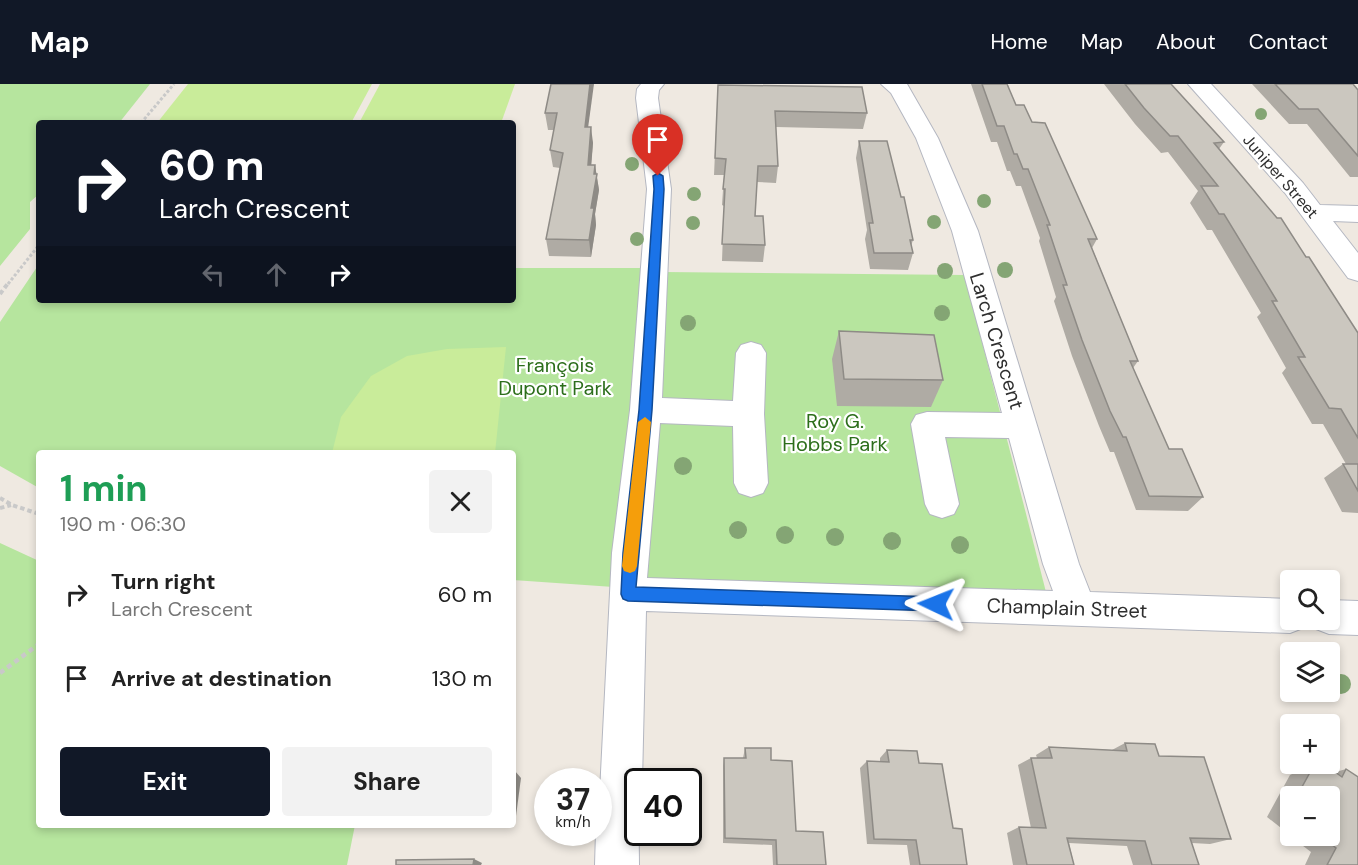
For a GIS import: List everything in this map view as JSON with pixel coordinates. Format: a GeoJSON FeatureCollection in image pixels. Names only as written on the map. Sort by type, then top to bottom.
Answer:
{"type":"FeatureCollection","features":[{"type":"Feature","properties":{"kind":"street"},"geometry":{"type":"LineString","coordinates":[[617,865],[630,553],[646,410],[659,189],[647,98],[648,89],[653,84]]}},
{"type":"Feature","properties":{"kind":"street","name":"Larch Crescent"},"geometry":{"type":"LineString","coordinates":[[892,84],[900,89],[927,138],[965,231],[1061,564],[1078,608]]}},
{"type":"Feature","properties":{"kind":"street","name":"Juniper Street"},"geometry":{"type":"LineString","coordinates":[[1199,84],[1315,213],[1358,272]]}},
{"type":"Feature","properties":{"kind":"street"},"geometry":{"type":"LineString","coordinates":[[1315,213],[1358,214]]}},
{"type":"Feature","properties":{"kind":"street"},"geometry":{"type":"LineString","coordinates":[[751,353],[748,414],[751,483]]}},
{"type":"Feature","properties":{"kind":"street"},"geometry":{"type":"LineString","coordinates":[[646,410],[748,414]]}},
{"type":"Feature","properties":{"kind":"street"},"geometry":{"type":"LineString","coordinates":[[942,504],[927,424],[1022,426]]}},
{"type":"Feature","properties":{"kind":"street","name":"Champlain Street"},"geometry":{"type":"LineString","coordinates":[[628,594],[1280,616]]}},
{"type":"Feature","properties":{"kind":"street"},"geometry":{"type":"LineString","coordinates":[[1340,617],[1358,618]]}},
{"type":"Feature","properties":{"kind":"path"},"geometry":{"type":"LineString","coordinates":[[144,120],[174,84]]}},
{"type":"Feature","properties":{"kind":"path"},"geometry":{"type":"LineString","coordinates":[[0,294],[36,249]]}},
{"type":"Feature","properties":{"kind":"path"},"geometry":{"type":"LineString","coordinates":[[0,498],[12,505],[36,513]]}},
{"type":"Feature","properties":{"kind":"path"},"geometry":{"type":"LineString","coordinates":[[0,508],[12,505]]}},
{"type":"Feature","properties":{"kind":"path"},"geometry":{"type":"LineString","coordinates":[[0,673],[36,646]]}},
{"type":"Feature","properties":{"kind":"green space"},"geometry":{"type":"Polygon","coordinates":[[[0,84],[150,84],[121,120],[36,120],[36,197],[30,202],[30,229],[0,266],[0,84]]]}},
{"type":"Feature","properties":{"kind":"green space"},"geometry":{"type":"Polygon","coordinates":[[[188,84],[372,84],[353,120],[159,120],[188,84]]]}},
{"type":"Feature","properties":{"kind":"green space"},"geometry":{"type":"Polygon","coordinates":[[[380,84],[515,84],[502,120],[361,120],[380,84]]]}},
{"type":"Feature","properties":{"kind":"green space","name":"François Dupont Park"},"geometry":{"type":"Polygon","coordinates":[[[36,268],[36,303],[516,303],[516,268],[651,268],[628,588],[516,580],[516,450],[36,450],[36,486],[0,466],[0,322],[36,268]]]}},
{"type":"Feature","properties":{"kind":"green space","name":"Roy G. Hobbs Park"},"geometry":{"type":"Polygon","coordinates":[[[664,272],[965,275],[1047,596],[644,589],[664,272]]]}},
{"type":"Feature","properties":{"kind":"green space"},"geometry":{"type":"Polygon","coordinates":[[[506,347],[495,450],[333,450],[341,417],[371,376],[407,356],[447,349],[506,347]]]}},
{"type":"Feature","properties":{"kind":"green space"},"geometry":{"type":"Polygon","coordinates":[[[0,543],[36,560],[36,828],[354,828],[347,865],[0,865],[0,543]]]}},
{"type":"Feature","properties":{"kind":"building"},"geometry":{"type":"Polygon","coordinates":[[[551,84],[590,84],[585,127],[591,127],[588,165],[595,165],[594,174],[597,174],[591,208],[594,208],[589,240],[546,239],[563,153],[550,150],[557,113],[545,113],[551,84]]]}},
{"type":"Feature","properties":{"kind":"building"},"geometry":{"type":"Polygon","coordinates":[[[982,84],[1007,84],[1016,105],[1024,105],[1032,122],[1045,123],[1097,239],[1088,239],[1138,361],[1130,361],[1169,449],[1182,449],[1203,497],[1149,496],[1126,437],[1123,437],[1110,411],[1082,340],[1063,285],[1067,285],[1047,225],[1050,225],[1028,169],[1023,169],[1017,154],[1014,154],[1004,126],[997,126],[982,84]]]}},
{"type":"Feature","properties":{"kind":"building"},"geometry":{"type":"Polygon","coordinates":[[[1125,84],[1171,84],[1224,142],[1214,143],[1277,218],[1281,218],[1306,257],[1309,257],[1358,333],[1358,438],[1341,409],[1329,408],[1298,357],[1305,357],[1272,301],[1277,301],[1224,214],[1219,214],[1201,186],[1218,186],[1178,136],[1170,136],[1125,84]]]}},
{"type":"Feature","properties":{"kind":"building"},"geometry":{"type":"Polygon","coordinates":[[[1275,84],[1353,84],[1358,90],[1358,156],[1318,109],[1299,109],[1275,84]]]}},
{"type":"Feature","properties":{"kind":"building"},"geometry":{"type":"Polygon","coordinates":[[[718,85],[862,87],[867,113],[775,111],[778,166],[758,166],[755,216],[763,216],[765,245],[722,244],[726,159],[715,158],[718,85]]]}},
{"type":"Feature","properties":{"kind":"building"},"geometry":{"type":"Polygon","coordinates":[[[859,141],[887,141],[901,197],[904,197],[913,240],[910,240],[913,253],[874,253],[869,223],[873,223],[859,141]]]}},
{"type":"Feature","properties":{"kind":"building"},"geometry":{"type":"Polygon","coordinates":[[[839,331],[934,335],[943,380],[844,379],[839,331]]]}},
{"type":"Feature","properties":{"kind":"building"},"geometry":{"type":"Polygon","coordinates":[[[1343,464],[1358,464],[1358,491],[1343,464]]]}},
{"type":"Feature","properties":{"kind":"building"},"geometry":{"type":"Polygon","coordinates":[[[1125,743],[1155,744],[1159,756],[1204,757],[1231,839],[1190,838],[1199,865],[1152,865],[1145,841],[1067,838],[1074,865],[1027,865],[1019,827],[1046,828],[1031,758],[1052,758],[1049,747],[1127,751],[1125,743]]]}},
{"type":"Feature","properties":{"kind":"building"},"geometry":{"type":"Polygon","coordinates":[[[745,748],[771,748],[771,760],[792,761],[796,831],[823,832],[826,865],[777,865],[776,840],[725,838],[724,758],[746,758],[745,748]]]}},
{"type":"Feature","properties":{"kind":"building"},"geometry":{"type":"Polygon","coordinates":[[[887,750],[917,751],[919,763],[942,764],[953,828],[962,829],[967,865],[920,865],[916,840],[874,839],[867,761],[889,762],[887,750]]]}},
{"type":"Feature","properties":{"kind":"building"},"geometry":{"type":"Polygon","coordinates":[[[1346,769],[1358,777],[1358,865],[1327,865],[1336,848],[1334,846],[1340,846],[1340,786],[1303,786],[1309,774],[1338,774],[1342,777],[1346,769]]]}},
{"type":"Feature","properties":{"kind":"building"},"geometry":{"type":"Polygon","coordinates":[[[474,859],[473,865],[396,865],[396,860],[474,859]]]}},
{"type":"Feature","properties":{"kind":"slow traffic"},"geometry":{"type":"LineString","coordinates":[[630,566],[645,422]]}},
{"type":"Feature","properties":{"kind":"route"},"geometry":{"type":"LineString","coordinates":[[658,176],[646,410],[630,553],[628,594],[936,604]]}}]}
